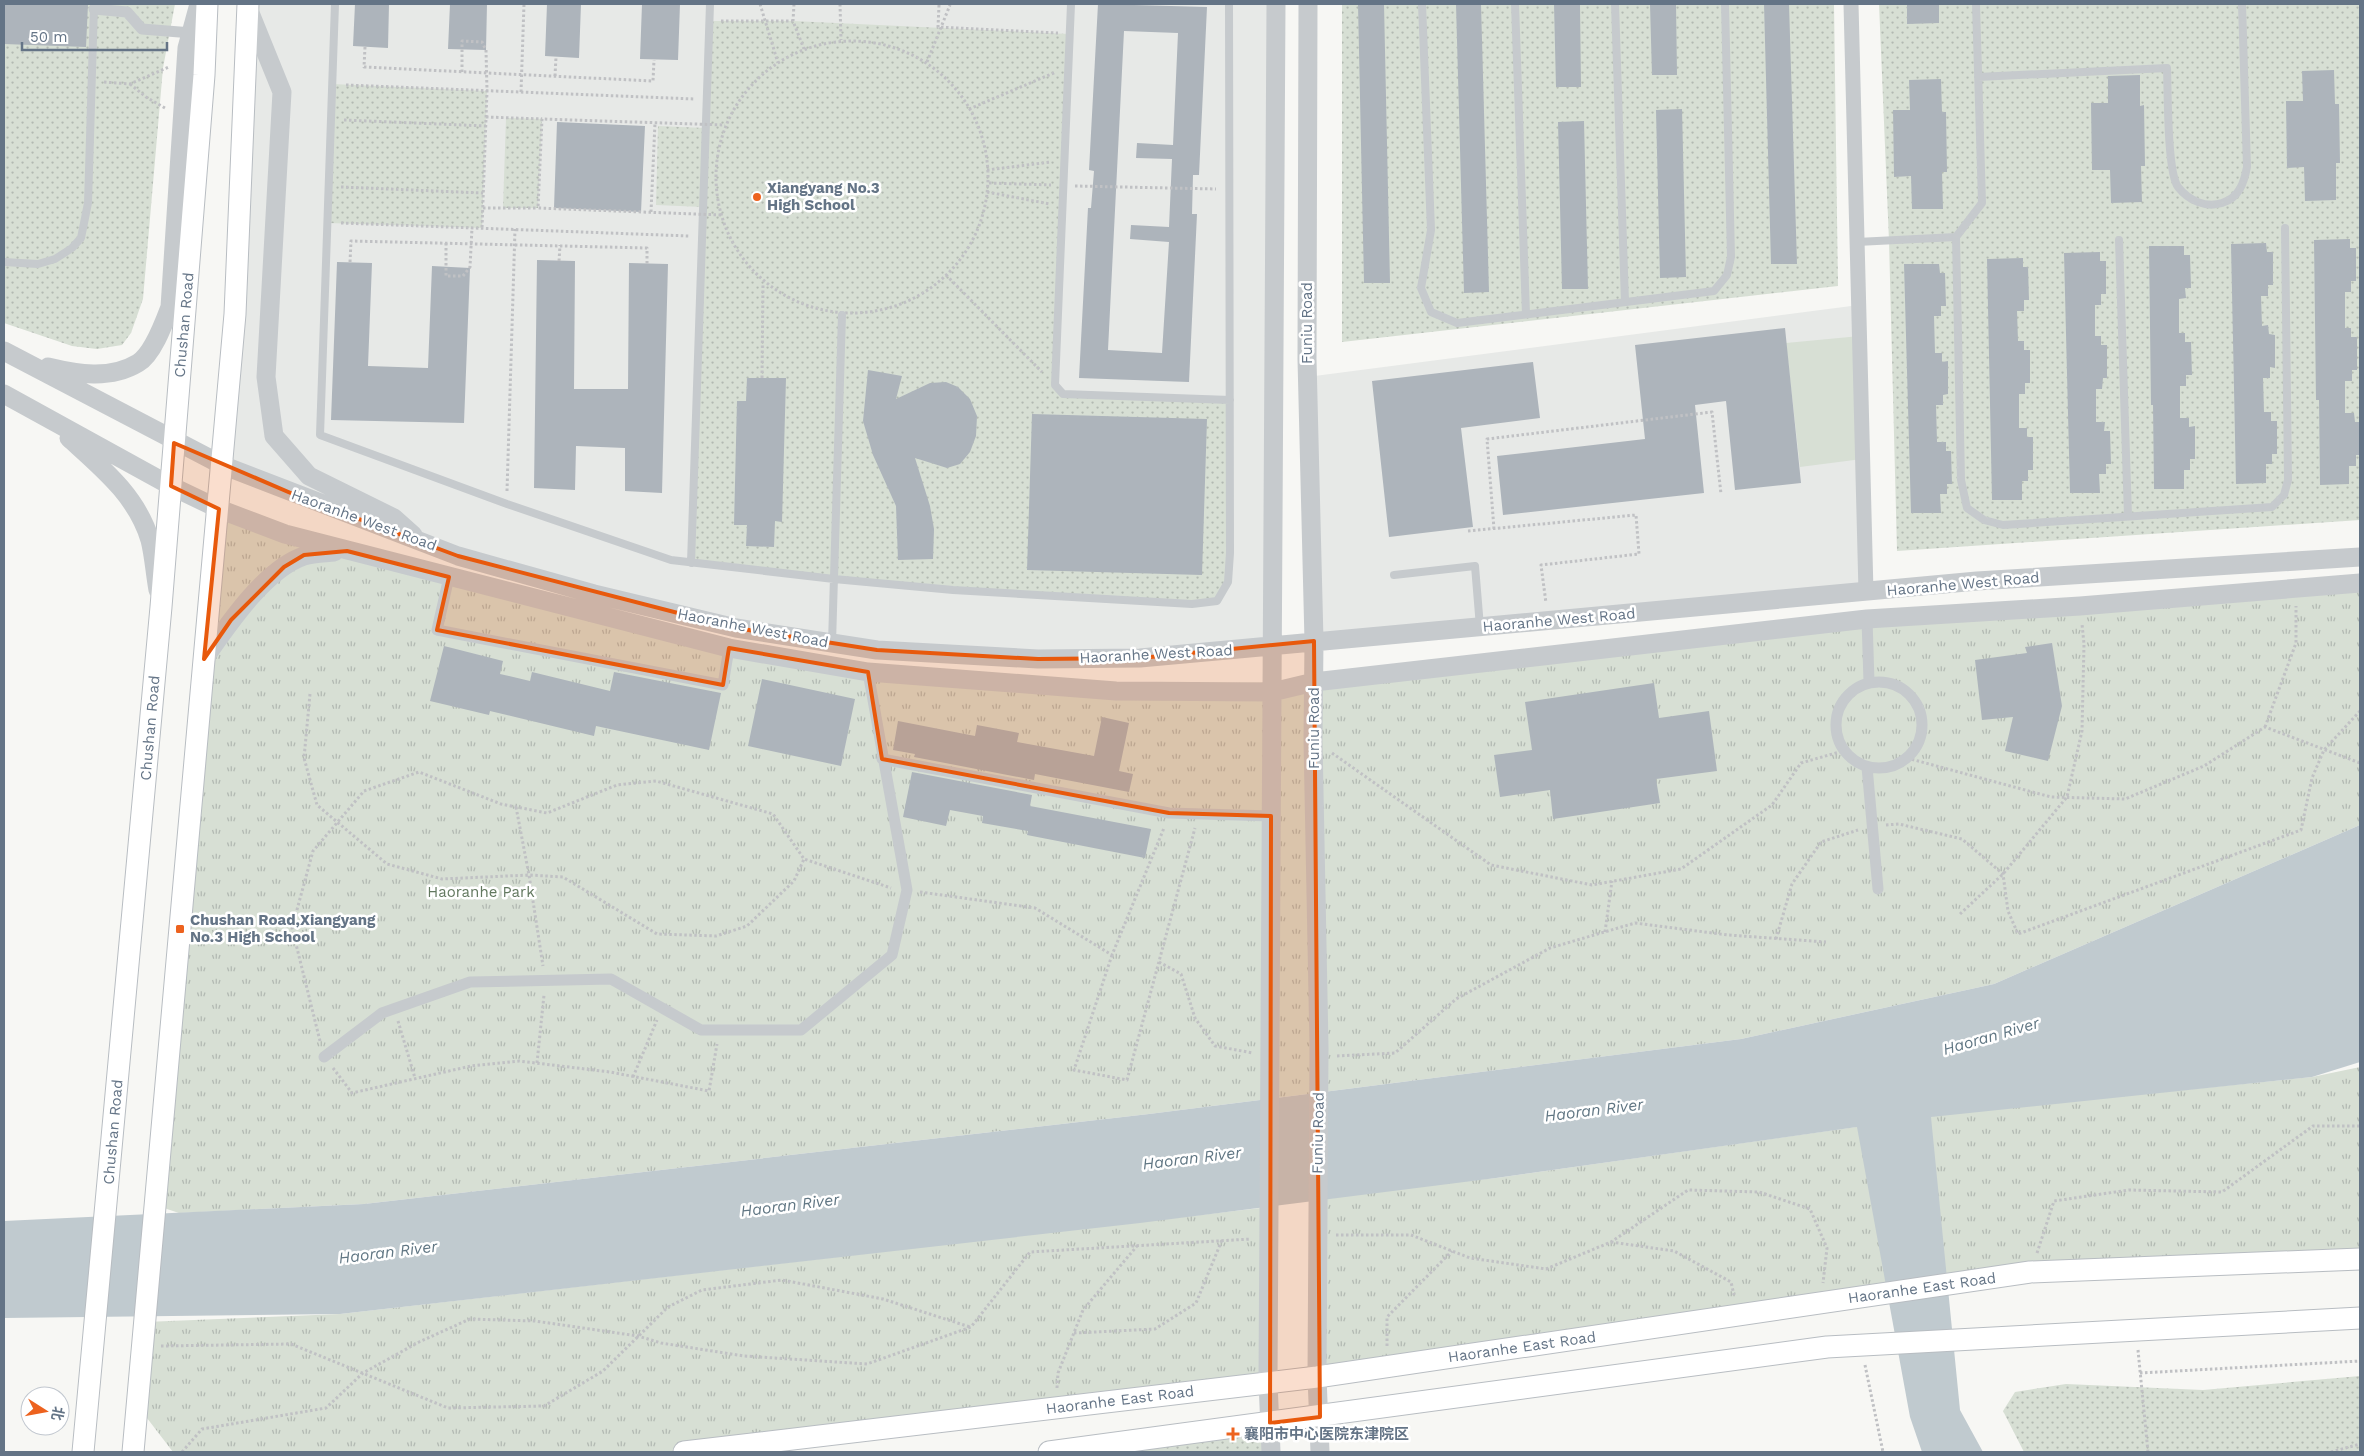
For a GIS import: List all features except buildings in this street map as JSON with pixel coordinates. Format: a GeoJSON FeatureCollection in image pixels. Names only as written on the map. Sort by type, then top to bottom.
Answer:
{"type":"FeatureCollection","features":[{"type":"Feature","properties":{"kind":"main road","name":"Chushan Road"},"geometry":{"type":"LineString","coordinates":[[83,1446],[161,607],[204,75],[207,4]]}},
{"type":"Feature","properties":{"kind":"main road"},"geometry":{"type":"LineString","coordinates":[[133,1448],[219,509],[235,314],[248,6]]}},
{"type":"Feature","properties":{"kind":"main road","name":"Haoranhe East Road"},"geometry":{"type":"LineString","coordinates":[[684,1452],[1316,1377],[2030,1272],[2360,1259]]}},
{"type":"Feature","properties":{"kind":"main road"},"geometry":{"type":"LineString","coordinates":[[1049,1452],[1320,1417],[1827,1347],[2360,1318]]}},
{"type":"Feature","properties":{"kind":"street"},"geometry":{"type":"LineString","coordinates":[[24,362],[77,374],[109,374],[139,363],[160,335],[170,307],[187,48],[199,4]]}},
{"type":"Feature","properties":{"kind":"street"},"geometry":{"type":"LineString","coordinates":[[1270,1452],[1268,1382],[1276,4]]}},
{"type":"Feature","properties":{"kind":"street","name":"Funiu Road"},"geometry":{"type":"LineString","coordinates":[[1308,4],[1307,359],[1314,642],[1313,740],[1319,1062],[1316,1377],[1320,1417],[1320,1452]]}},
{"type":"Feature","properties":{"kind":"street"},"geometry":{"type":"LineString","coordinates":[[1851,4],[1866,592]]}},
{"type":"Feature","properties":{"kind":"street"},"geometry":{"type":"LineString","coordinates":[[248,6],[282,92],[266,377],[274,436],[309,476],[394,518],[419,541]]}},
{"type":"Feature","properties":{"kind":"street"},"geometry":{"type":"LineString","coordinates":[[94,7],[127,8],[142,29],[192,33]]}},
{"type":"Feature","properties":{"kind":"street","name":"Haoranhe West Road"},"geometry":{"type":"LineString","coordinates":[[4,351],[174,443],[222,466],[458,556],[594,594],[736,628],[878,650],[1038,659],[1140,658],[1977,581],[2360,557]]}},
{"type":"Feature","properties":{"kind":"street","name":"Haoranhe West Road"},"geometry":{"type":"LineString","coordinates":[[4,394],[171,486],[219,509],[285,534],[729,648],[868,672],[1116,691],[1272,692],[1314,682],[1868,619],[2080,606],[2360,583]]}},
{"type":"Feature","properties":{"kind":"street"},"geometry":{"type":"LineString","coordinates":[[44,416],[118,481],[139,514],[150,540],[161,607]]}},
{"type":"Feature","properties":{"kind":"street"},"geometry":{"type":"LineString","coordinates":[[204,659],[231,620],[258,589],[284,567],[304,555],[347,551]]}},
{"type":"Feature","properties":{"kind":"street"},"geometry":{"type":"LineString","coordinates":[[449,577],[437,630],[723,685],[729,648]]}},
{"type":"Feature","properties":{"kind":"street"},"geometry":{"type":"LineString","coordinates":[[1868,619],[1869,682]]}},
{"type":"Feature","properties":{"kind":"street"},"geometry":{"type":"LineString","coordinates":[[324,1057],[382,1013],[470,982],[611,979],[701,1030],[801,1030],[892,954],[907,890],[882,759],[868,672]]}},
{"type":"Feature","properties":{"kind":"street"},"geometry":{"type":"LineString","coordinates":[[1869,682],[1884,682],[1897,686],[1909,694],[1917,706],[1922,719],[1921,733],[1916,747],[1907,758],[1894,765],[1881,768],[1867,767],[1854,760],[1844,750],[1837,738],[1835,724],[1838,710],[1845,697],[1856,688],[1869,682]]}},
{"type":"Feature","properties":{"kind":"street"},"geometry":{"type":"LineString","coordinates":[[882,759],[1169,813],[1271,816]]}},
{"type":"Feature","properties":{"kind":"street"},"geometry":{"type":"LineString","coordinates":[[1867,767],[1878,889]]}},
{"type":"Feature","properties":{"kind":"lane"},"geometry":{"type":"LineString","coordinates":[[336,4],[320,435],[507,504],[671,560],[834,579],[953,590],[1192,604],[1217,601],[1228,582],[1230,554],[1229,4]]}},
{"type":"Feature","properties":{"kind":"lane"},"geometry":{"type":"LineString","coordinates":[[691,563],[710,4]]}},
{"type":"Feature","properties":{"kind":"lane"},"geometry":{"type":"LineString","coordinates":[[1070,4],[1055,385],[1063,394],[1230,400]]}},
{"type":"Feature","properties":{"kind":"lane"},"geometry":{"type":"LineString","coordinates":[[1422,4],[1431,230],[1421,288],[1432,312],[1457,323],[1714,291],[1727,275],[1731,256],[1725,4]]}},
{"type":"Feature","properties":{"kind":"lane"},"geometry":{"type":"LineString","coordinates":[[1515,4],[1526,314]]}},
{"type":"Feature","properties":{"kind":"lane"},"geometry":{"type":"LineString","coordinates":[[1616,4],[1625,302]]}},
{"type":"Feature","properties":{"kind":"lane"},"geometry":{"type":"LineString","coordinates":[[1976,4],[1982,203],[1956,237],[1961,480],[1967,508],[1984,520],[2003,525],[2272,507],[2284,495],[2288,480],[2284,228]]}},
{"type":"Feature","properties":{"kind":"lane"},"geometry":{"type":"LineString","coordinates":[[1978,77],[2167,68],[2170,152],[2178,187],[2199,204],[2214,206],[2228,201],[2244,185],[2247,168],[2242,4]]}},
{"type":"Feature","properties":{"kind":"lane"},"geometry":{"type":"LineString","coordinates":[[4,262],[38,264],[55,259],[72,248],[81,238],[88,203],[90,81],[94,7]]}},
{"type":"Feature","properties":{"kind":"lane"},"geometry":{"type":"LineString","coordinates":[[1857,242],[1956,237]]}},
{"type":"Feature","properties":{"kind":"lane"},"geometry":{"type":"LineString","coordinates":[[2119,240],[2128,516]]}},
{"type":"Feature","properties":{"kind":"lane"},"geometry":{"type":"LineString","coordinates":[[832,643],[842,315]]}},
{"type":"Feature","properties":{"kind":"lane"},"geometry":{"type":"LineString","coordinates":[[1394,575],[1476,566],[1480,627]]}},
{"type":"Feature","properties":{"kind":"path"},"geometry":{"type":"LineString","coordinates":[[521,92],[524,4]]}},
{"type":"Feature","properties":{"kind":"path"},"geometry":{"type":"LineString","coordinates":[[760,4],[778,63]]}},
{"type":"Feature","properties":{"kind":"path"},"geometry":{"type":"LineString","coordinates":[[794,4],[793,21],[804,49]]}},
{"type":"Feature","properties":{"kind":"path"},"geometry":{"type":"LineString","coordinates":[[840,4],[841,40]]}},
{"type":"Feature","properties":{"kind":"path"},"geometry":{"type":"LineString","coordinates":[[939,5],[938,27],[1069,34]]}},
{"type":"Feature","properties":{"kind":"path"},"geometry":{"type":"LineString","coordinates":[[927,62],[950,5]]}},
{"type":"Feature","properties":{"kind":"path"},"geometry":{"type":"LineString","coordinates":[[710,21],[793,21]]}},
{"type":"Feature","properties":{"kind":"path"},"geometry":{"type":"LineString","coordinates":[[841,40],[884,43],[927,62],[962,94],[983,136],[989,183],[980,226],[958,264],[926,293],[886,310],[842,315],[800,305],[763,282],[734,249],[718,208],[715,165],[727,119],[754,80],[792,52],[804,49],[841,40]]}},
{"type":"Feature","properties":{"kind":"path"},"geometry":{"type":"LineString","coordinates":[[462,72],[462,41],[482,42],[486,50],[487,90],[482,228]]}},
{"type":"Feature","properties":{"kind":"path"},"geometry":{"type":"LineString","coordinates":[[365,47],[364,67],[653,81],[654,60]]}},
{"type":"Feature","properties":{"kind":"path"},"geometry":{"type":"LineString","coordinates":[[555,76],[556,57]]}},
{"type":"Feature","properties":{"kind":"path"},"geometry":{"type":"LineString","coordinates":[[90,81],[130,84],[163,68],[186,64]]}},
{"type":"Feature","properties":{"kind":"path"},"geometry":{"type":"LineString","coordinates":[[969,109],[1068,66]]}},
{"type":"Feature","properties":{"kind":"path"},"geometry":{"type":"LineString","coordinates":[[130,84],[156,104],[183,112]]}},
{"type":"Feature","properties":{"kind":"path"},"geometry":{"type":"LineString","coordinates":[[332,84],[707,100]]}},
{"type":"Feature","properties":{"kind":"path"},"geometry":{"type":"LineString","coordinates":[[486,118],[726,125]]}},
{"type":"Feature","properties":{"kind":"path"},"geometry":{"type":"LineString","coordinates":[[538,208],[542,119]]}},
{"type":"Feature","properties":{"kind":"path"},"geometry":{"type":"LineString","coordinates":[[331,120],[486,126]]}},
{"type":"Feature","properties":{"kind":"path"},"geometry":{"type":"LineString","coordinates":[[651,212],[655,123]]}},
{"type":"Feature","properties":{"kind":"path"},"geometry":{"type":"LineString","coordinates":[[988,170],[1064,160]]}},
{"type":"Feature","properties":{"kind":"path"},"geometry":{"type":"LineString","coordinates":[[989,183],[1230,190]]}},
{"type":"Feature","properties":{"kind":"path"},"geometry":{"type":"LineString","coordinates":[[329,187],[483,192]]}},
{"type":"Feature","properties":{"kind":"path"},"geometry":{"type":"LineString","coordinates":[[987,192],[1062,206]]}},
{"type":"Feature","properties":{"kind":"path"},"geometry":{"type":"LineString","coordinates":[[483,208],[538,208],[721,215]]}},
{"type":"Feature","properties":{"kind":"path"},"geometry":{"type":"LineString","coordinates":[[328,223],[702,236]]}},
{"type":"Feature","properties":{"kind":"path"},"geometry":{"type":"LineString","coordinates":[[446,243],[446,276],[463,276],[470,268],[472,228]]}},
{"type":"Feature","properties":{"kind":"path"},"geometry":{"type":"LineString","coordinates":[[507,504],[515,230]]}},
{"type":"Feature","properties":{"kind":"path"},"geometry":{"type":"LineString","coordinates":[[350,262],[351,241],[647,248],[646,264]]}},
{"type":"Feature","properties":{"kind":"path"},"geometry":{"type":"LineString","coordinates":[[559,261],[560,246]]}},
{"type":"Feature","properties":{"kind":"path"},"geometry":{"type":"LineString","coordinates":[[946,275],[1055,385]]}},
{"type":"Feature","properties":{"kind":"path"},"geometry":{"type":"LineString","coordinates":[[762,378],[763,282]]}},
{"type":"Feature","properties":{"kind":"path"},"geometry":{"type":"LineString","coordinates":[[1494,529],[1487,439],[1712,412],[1720,494]]}},
{"type":"Feature","properties":{"kind":"path"},"geometry":{"type":"LineString","coordinates":[[1468,531],[1636,515],[1639,554],[1541,565],[1548,621]]}},
{"type":"Feature","properties":{"kind":"path"},"geometry":{"type":"LineString","coordinates":[[1907,758],[2051,797],[2126,799],[2204,766],[2265,727],[2296,643],[2295,588]]}},
{"type":"Feature","properties":{"kind":"path"},"geometry":{"type":"LineString","coordinates":[[1960,914],[2003,874],[2067,797],[2082,730],[2084,644],[2080,606]]}},
{"type":"Feature","properties":{"kind":"path"},"geometry":{"type":"LineString","coordinates":[[310,694],[304,758],[318,805],[336,823],[387,864],[442,879],[529,875],[564,877],[657,934],[716,936],[746,926],[794,882],[804,859]]}},
{"type":"Feature","properties":{"kind":"path"},"geometry":{"type":"LineString","coordinates":[[2003,874],[2008,912],[2018,934],[2302,830],[2312,778],[2324,750],[2360,711]]}},
{"type":"Feature","properties":{"kind":"path"},"geometry":{"type":"LineString","coordinates":[[2265,727],[2360,763]]}},
{"type":"Feature","properties":{"kind":"path"},"geometry":{"type":"LineString","coordinates":[[1313,740],[1491,865],[1592,885],[1681,869],[1772,805],[1801,763],[1844,750]]}},
{"type":"Feature","properties":{"kind":"path"},"geometry":{"type":"LineString","coordinates":[[719,1030],[709,1091],[633,1076],[519,1061],[471,1066],[352,1092],[324,1057],[292,928],[313,851],[364,791],[418,772],[501,804],[547,813],[617,785],[656,781],[773,814],[804,859],[887,887],[1035,908],[1112,955]]}},
{"type":"Feature","properties":{"kind":"path"},"geometry":{"type":"LineString","coordinates":[[516,807],[529,875],[545,980],[537,1064]]}},
{"type":"Feature","properties":{"kind":"path"},"geometry":{"type":"LineString","coordinates":[[1169,813],[1112,955],[1074,1070],[1127,1080],[1199,815]]}},
{"type":"Feature","properties":{"kind":"path"},"geometry":{"type":"LineString","coordinates":[[1605,932],[1612,881]]}},
{"type":"Feature","properties":{"kind":"path"},"geometry":{"type":"LineString","coordinates":[[1319,1062],[1394,1053],[1456,999],[1550,948],[1635,923],[1728,935],[1826,942]]}},
{"type":"Feature","properties":{"kind":"path"},"geometry":{"type":"LineString","coordinates":[[1159,962],[1182,974],[1195,1018],[1215,1046],[1270,1062]]}},
{"type":"Feature","properties":{"kind":"path"},"geometry":{"type":"LineString","coordinates":[[633,1076],[662,1008]]}},
{"type":"Feature","properties":{"kind":"path"},"geometry":{"type":"LineString","coordinates":[[394,1009],[415,1078]]}},
{"type":"Feature","properties":{"kind":"path"},"geometry":{"type":"LineString","coordinates":[[2030,1272],[2054,1201],[2129,1190],[2222,1192],[2313,1126],[2360,1126]]}},
{"type":"Feature","properties":{"kind":"path"},"geometry":{"type":"LineString","coordinates":[[1318,1230],[1411,1235],[1470,1258],[1546,1269],[1611,1242],[1688,1190],[1759,1192],[1810,1210],[1826,1248],[1822,1303]]}},
{"type":"Feature","properties":{"kind":"path"},"geometry":{"type":"LineString","coordinates":[[182,1452],[202,1428],[326,1408],[364,1373],[419,1342],[470,1319],[535,1321],[638,1336],[661,1342],[744,1356],[867,1364],[971,1327],[1030,1252],[1222,1240],[1269,1232]]}},
{"type":"Feature","properties":{"kind":"path"},"geometry":{"type":"LineString","coordinates":[[1074,1332],[1155,1329],[1196,1303],[1222,1240]]}},
{"type":"Feature","properties":{"kind":"path"},"geometry":{"type":"LineString","coordinates":[[1611,1242],[1674,1251],[1731,1282],[1738,1315]]}},
{"type":"Feature","properties":{"kind":"path"},"geometry":{"type":"LineString","coordinates":[[1056,1408],[1058,1373],[1083,1310],[1138,1246]]}},
{"type":"Feature","properties":{"kind":"path"},"geometry":{"type":"LineString","coordinates":[[1387,1366],[1387,1318],[1452,1251]]}},
{"type":"Feature","properties":{"kind":"path"},"geometry":{"type":"LineString","coordinates":[[142,1346],[291,1344],[448,1408],[544,1406],[603,1370],[668,1307],[702,1290],[782,1280],[883,1300],[971,1327]]}},
{"type":"Feature","properties":{"kind":"path"},"geometry":{"type":"LineString","coordinates":[[2136,1330],[2148,1452]]}},
{"type":"Feature","properties":{"kind":"path"},"geometry":{"type":"LineString","coordinates":[[1861,1345],[1883,1452]]}},
{"type":"Feature","properties":{"kind":"path"},"geometry":{"type":"LineString","coordinates":[[2140,1373],[2360,1361]]}},
{"type":"Feature","properties":{"kind":"path"},"geometry":{"type":"LineString","coordinates":[[2331,1452],[2360,1444]]}},
{"type":"Feature","properties":{"kind":"highlighted area"},"geometry":{"type":"Polygon","coordinates":[[[174,443],[300,497],[458,556],[736,628],[877,650],[1038,659],[1140,658],[1314,641],[1320,1417],[1270,1423],[1271,816],[1169,813],[882,759],[868,672],[729,648],[723,685],[437,630],[449,577],[347,551],[304,555],[284,567],[231,620],[204,659],[219,509],[171,486],[174,443]]]}},
{"type":"Feature","properties":{"kind":"shaded area","name":"Xiangyang No.3 High School"},"geometry":{"type":"Polygon","coordinates":[[[247,4],[1276,4],[1272,646],[1140,658],[877,650],[594,594],[222,465],[247,4]]]}},
{"type":"Feature","properties":{"kind":"shaded area"},"geometry":{"type":"Polygon","coordinates":[[[1859,305],[1866,592],[1314,641],[1307,377],[1859,305]]]}},
{"type":"Feature","properties":{"kind":"green space"},"geometry":{"type":"Polygon","coordinates":[[[4,4],[175,4],[163,68],[143,299],[131,333],[122,345],[97,349],[72,346],[4,323],[4,4]]]}},
{"type":"Feature","properties":{"kind":"green space"},"geometry":{"type":"Polygon","coordinates":[[[1342,4],[1834,4],[1838,286],[1342,342],[1342,4]]]}},
{"type":"Feature","properties":{"kind":"green space"},"geometry":{"type":"Polygon","coordinates":[[[1879,4],[2360,4],[2360,520],[1897,551],[1889,241],[1879,4]]]}},
{"type":"Feature","properties":{"kind":"green space"},"geometry":{"type":"Polygon","coordinates":[[[710,21],[793,21],[1069,34],[1055,385],[1063,394],[1230,400],[1228,582],[1217,601],[1192,604],[953,590],[691,563],[703,207],[656,205],[658,126],[705,128],[710,21]]]}},
{"type":"Feature","properties":{"kind":"green space"},"geometry":{"type":"Polygon","coordinates":[[[332,84],[487,91],[482,228],[328,223],[332,84]]]}},
{"type":"Feature","properties":{"kind":"green space"},"geometry":{"type":"Polygon","coordinates":[[[506,118],[542,119],[538,208],[503,208],[506,118]]]}},
{"type":"Feature","properties":{"kind":"green space"},"geometry":{"type":"Polygon","coordinates":[[[1860,336],[1862,459],[1800,467],[1786,343],[1860,336]]]}},
{"type":"Feature","properties":{"kind":"green space","name":"Haoranhe Park"},"geometry":{"type":"Polygon","coordinates":[[[219,509],[285,534],[868,672],[1038,685],[1314,682],[1867,619],[2360,583],[2360,825],[1994,984],[1741,1039],[1149,1114],[364,1204],[179,1213],[155,1205],[219,509]]]}},
{"type":"Feature","properties":{"kind":"green space"},"geometry":{"type":"Polygon","coordinates":[[[2360,1067],[2360,1261],[2030,1272],[1317,1377],[1318,1196],[1496,1178],[1962,1112],[2312,1077],[2360,1067]]]}},
{"type":"Feature","properties":{"kind":"green space"},"geometry":{"type":"Polygon","coordinates":[[[1269,1207],[1268,1382],[684,1452],[173,1452],[137,1405],[145,1322],[340,1314],[1269,1207]]]}},
{"type":"Feature","properties":{"kind":"green space"},"geometry":{"type":"Polygon","coordinates":[[[2360,1376],[2360,1452],[2024,1452],[2003,1411],[2015,1392],[2066,1384],[2203,1390],[2360,1376]]]}},
{"type":"Feature","properties":{"kind":"green space","name":"襄阳市中心医院东津院区"},"geometry":{"type":"Polygon","coordinates":[[[1270,1423],[1271,1452],[1049,1452],[1270,1423]]]}},
{"type":"Feature","properties":{"kind":"water","name":"Haoran River"},"geometry":{"type":"Polygon","coordinates":[[[2360,825],[2360,1062],[2312,1077],[1931,1117],[1960,1410],[1983,1452],[1922,1452],[1910,1417],[1857,1127],[1496,1178],[1140,1223],[340,1314],[4,1318],[4,1221],[364,1204],[1149,1114],[1741,1039],[1994,984],[2360,825]]]}},
{"type":"Feature","properties":{"kind":"place","name":"Xiangyang No.3 High School"},"geometry":{"type":"Point","coordinates":[757,197]}},
{"type":"Feature","properties":{"kind":"place","name":"Chushan Road,Xiangyang No.3 High School"},"geometry":{"type":"Point","coordinates":[180,929]}},
{"type":"Feature","properties":{"kind":"place","name":"襄阳市中心医院东津院区"},"geometry":{"type":"Point","coordinates":[1233,1434]}}]}
